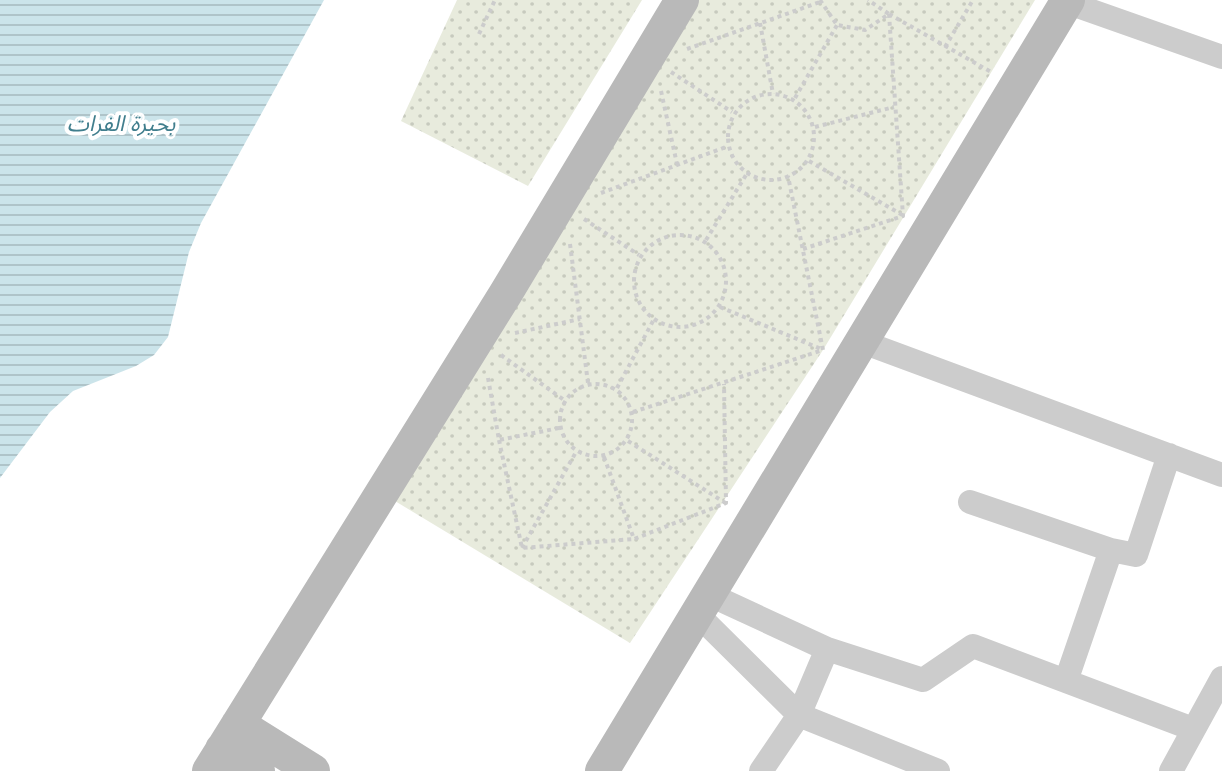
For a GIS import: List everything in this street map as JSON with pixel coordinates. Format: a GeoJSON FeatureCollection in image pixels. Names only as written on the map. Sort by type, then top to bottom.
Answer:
{"type":"FeatureCollection","features":[{"type":"Feature","properties":{"kind":"main road"},"geometry":{"type":"LineString","coordinates":[[223,748],[506,293],[682,0]]}},
{"type":"Feature","properties":{"kind":"main road"},"geometry":{"type":"LineString","coordinates":[[602,771],[700,603],[739,511],[844,350],[917,223],[1017,87],[1067,1]]}},
{"type":"Feature","properties":{"kind":"main road"},"geometry":{"type":"LineString","coordinates":[[223,748],[258,771]]}},
{"type":"Feature","properties":{"kind":"main road"},"geometry":{"type":"LineString","coordinates":[[223,748],[313,771]]}},
{"type":"Feature","properties":{"kind":"street"},"geometry":{"type":"LineString","coordinates":[[1067,1],[1222,57]]}},
{"type":"Feature","properties":{"kind":"street"},"geometry":{"type":"LineString","coordinates":[[844,350],[1222,475]]}},
{"type":"Feature","properties":{"kind":"street"},"geometry":{"type":"LineString","coordinates":[[970,502],[1111,550],[1136,555],[1169,455]]}},
{"type":"Feature","properties":{"kind":"street"},"geometry":{"type":"LineString","coordinates":[[1066,681],[1111,550]]}},
{"type":"Feature","properties":{"kind":"street"},"geometry":{"type":"LineString","coordinates":[[700,603],[923,680],[973,646],[1193,729]]}},
{"type":"Feature","properties":{"kind":"street"},"geometry":{"type":"LineString","coordinates":[[700,603],[799,715],[938,771]]}},
{"type":"Feature","properties":{"kind":"street"},"geometry":{"type":"LineString","coordinates":[[761,771],[799,715],[827,649]]}},
{"type":"Feature","properties":{"kind":"street"},"geometry":{"type":"LineString","coordinates":[[1171,771],[1222,678]]}},
{"type":"Feature","properties":{"kind":"path"},"geometry":{"type":"LineString","coordinates":[[479,34],[495,0]]}},
{"type":"Feature","properties":{"kind":"path"},"geometry":{"type":"LineString","coordinates":[[868,0],[1017,87]]}},
{"type":"Feature","properties":{"kind":"path"},"geometry":{"type":"LineString","coordinates":[[945,47],[973,0]]}},
{"type":"Feature","properties":{"kind":"path"},"geometry":{"type":"LineString","coordinates":[[681,52],[820,1],[837,25],[865,30],[889,14]]}},
{"type":"Feature","properties":{"kind":"path"},"geometry":{"type":"LineString","coordinates":[[889,14],[895,107],[917,223]]}},
{"type":"Feature","properties":{"kind":"path"},"geometry":{"type":"LineString","coordinates":[[760,23],[773,94]]}},
{"type":"Feature","properties":{"kind":"path"},"geometry":{"type":"LineString","coordinates":[[795,98],[837,25]]}},
{"type":"Feature","properties":{"kind":"path"},"geometry":{"type":"LineString","coordinates":[[667,70],[732,112]]}},
{"type":"Feature","properties":{"kind":"path"},"geometry":{"type":"LineString","coordinates":[[661,91],[677,165]]}},
{"type":"Feature","properties":{"kind":"path"},"geometry":{"type":"LineString","coordinates":[[761,92],[773,94],[795,98],[815,127],[809,161],[780,181],[746,175],[726,147],[732,112],[761,92]]}},
{"type":"Feature","properties":{"kind":"path"},"geometry":{"type":"LineString","coordinates":[[815,127],[895,107]]}},
{"type":"Feature","properties":{"kind":"path"},"geometry":{"type":"LineString","coordinates":[[593,195],[726,147]]}},
{"type":"Feature","properties":{"kind":"path"},"geometry":{"type":"LineString","coordinates":[[809,161],[917,223]]}},
{"type":"Feature","properties":{"kind":"path"},"geometry":{"type":"LineString","coordinates":[[706,240],[746,175]]}},
{"type":"Feature","properties":{"kind":"path"},"geometry":{"type":"LineString","coordinates":[[788,176],[803,249],[844,350]]}},
{"type":"Feature","properties":{"kind":"path"},"geometry":{"type":"LineString","coordinates":[[577,214],[639,255]]}},
{"type":"Feature","properties":{"kind":"path"},"geometry":{"type":"LineString","coordinates":[[803,249],[917,223]]}},
{"type":"Feature","properties":{"kind":"path"},"geometry":{"type":"LineString","coordinates":[[568,234],[588,383]]}},
{"type":"Feature","properties":{"kind":"path"},"geometry":{"type":"LineString","coordinates":[[669,234],[706,240],[727,271],[720,307],[690,328],[653,321],[633,291],[639,255],[669,234]]}},
{"type":"Feature","properties":{"kind":"path"},"geometry":{"type":"LineString","coordinates":[[720,307],[844,350]]}},
{"type":"Feature","properties":{"kind":"path"},"geometry":{"type":"LineString","coordinates":[[510,334],[580,319]]}},
{"type":"Feature","properties":{"kind":"path"},"geometry":{"type":"LineString","coordinates":[[617,388],[653,321]]}},
{"type":"Feature","properties":{"kind":"path"},"geometry":{"type":"LineString","coordinates":[[493,349],[564,400]]}},
{"type":"Feature","properties":{"kind":"path"},"geometry":{"type":"LineString","coordinates":[[633,412],[724,382],[844,350]]}},
{"type":"Feature","properties":{"kind":"path"},"geometry":{"type":"LineString","coordinates":[[486,369],[522,548]]}},
{"type":"Feature","properties":{"kind":"path"},"geometry":{"type":"LineString","coordinates":[[724,382],[739,511]]}},
{"type":"Feature","properties":{"kind":"path"},"geometry":{"type":"LineString","coordinates":[[588,383],[617,388],[633,412],[628,441],[604,457],[576,452],[559,428],[564,400],[588,383]]}},
{"type":"Feature","properties":{"kind":"path"},"geometry":{"type":"LineString","coordinates":[[499,440],[559,428]]}},
{"type":"Feature","properties":{"kind":"path"},"geometry":{"type":"LineString","coordinates":[[628,441],[739,511]]}},
{"type":"Feature","properties":{"kind":"path"},"geometry":{"type":"LineString","coordinates":[[522,548],[576,452]]}},
{"type":"Feature","properties":{"kind":"path"},"geometry":{"type":"LineString","coordinates":[[604,457],[634,539]]}},
{"type":"Feature","properties":{"kind":"path"},"geometry":{"type":"LineString","coordinates":[[522,548],[634,539],[739,511]]}},
{"type":"Feature","properties":{"kind":"shaded area"},"geometry":{"type":"Polygon","coordinates":[[[457,0],[642,0],[528,186],[401,121],[457,0]]]}},
{"type":"Feature","properties":{"kind":"shaded area"},"geometry":{"type":"Polygon","coordinates":[[[692,0],[1035,0],[823,350],[630,643],[385,495],[692,0]]]}},
{"type":"Feature","properties":{"kind":"water","name":"بحيرة الفرات"},"geometry":{"type":"Polygon","coordinates":[[[0,0],[324,0],[201,223],[189,252],[168,337],[154,355],[136,366],[73,391],[50,412],[0,478],[0,0]]]}}]}
